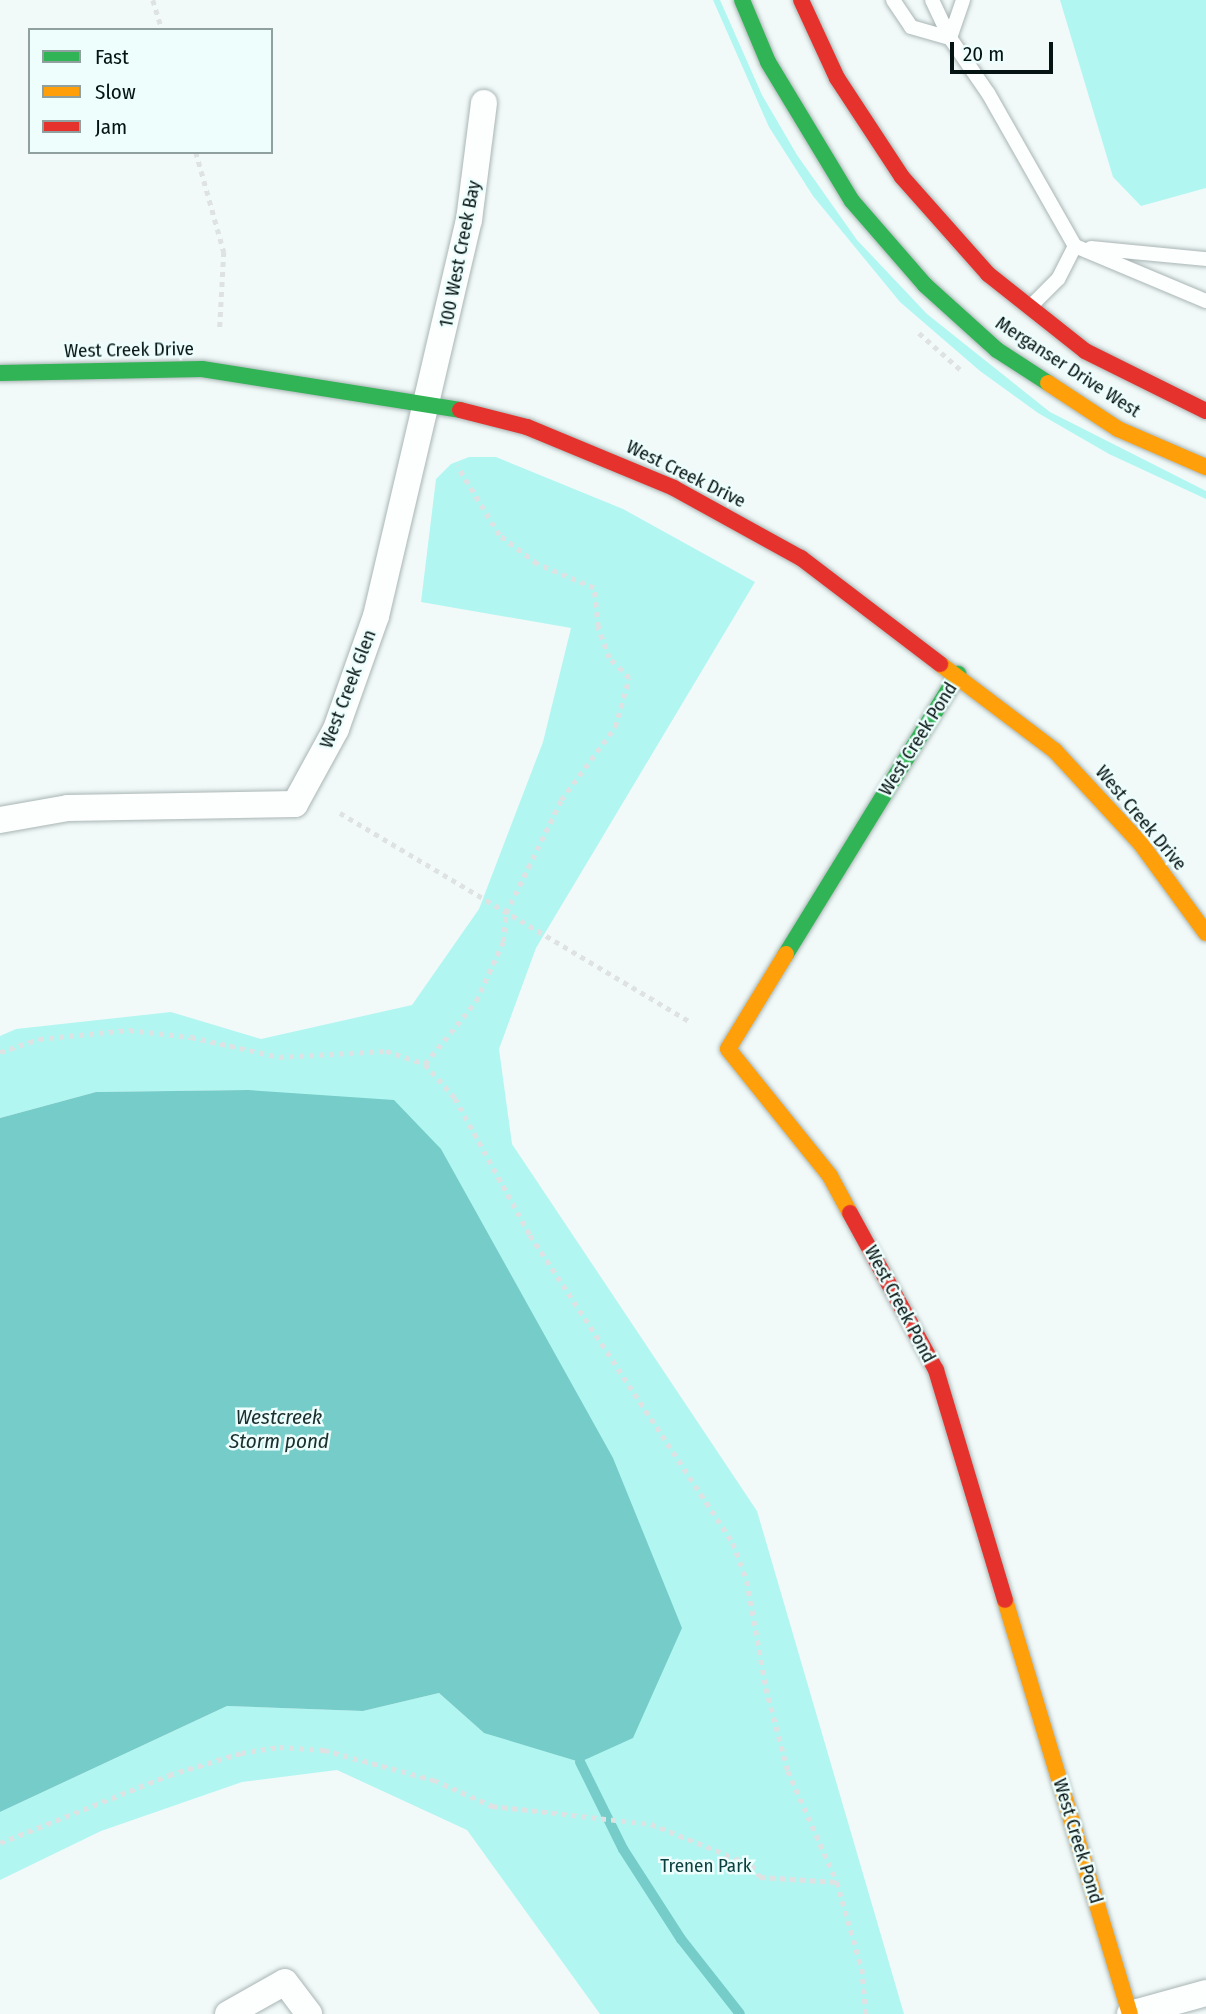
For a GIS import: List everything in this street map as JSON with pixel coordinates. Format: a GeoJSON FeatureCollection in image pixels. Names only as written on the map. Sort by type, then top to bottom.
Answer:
{"type":"FeatureCollection","features":[{"type":"Feature","properties":{"kind":"street","name":"Merganser Drive West"},"geometry":{"type":"LineString","coordinates":[[742,0],[768,62],[852,201],[925,285],[1118,429],[1206,467]]}},
{"type":"Feature","properties":{"kind":"street","name":"Merganser Drive West"},"geometry":{"type":"LineString","coordinates":[[801,0],[836,78],[902,177],[1023,314],[1085,351],[1206,411]]}},
{"type":"Feature","properties":{"kind":"street","name":"100 West Creek Bay"},"geometry":{"type":"LineString","coordinates":[[429,403],[469,220],[484,103]]}},
{"type":"Feature","properties":{"kind":"street","name":"West Creek Drive"},"geometry":{"type":"LineString","coordinates":[[0,373],[202,369],[429,403],[527,427],[674,488],[801,558],[958,674],[1055,751],[1141,844],[1206,933]]}},
{"type":"Feature","properties":{"kind":"street","name":"West Creek Glen"},"geometry":{"type":"LineString","coordinates":[[0,820],[68,808],[295,804],[337,729],[376,616],[429,403]]}},
{"type":"Feature","properties":{"kind":"street","name":"West Creek Pond"},"geometry":{"type":"LineString","coordinates":[[958,674],[728,1049],[830,1176],[936,1370],[1130,2014],[1206,1993]]}},
{"type":"Feature","properties":{"kind":"street"},"geometry":{"type":"LineString","coordinates":[[228,2014],[285,1982],[309,2014]]}},
{"type":"Feature","properties":{"kind":"lane"},"geometry":{"type":"LineString","coordinates":[[893,0],[911,27],[950,38]]}},
{"type":"Feature","properties":{"kind":"lane"},"geometry":{"type":"LineString","coordinates":[[932,0],[950,38],[988,93],[1076,246],[1206,301]]}},
{"type":"Feature","properties":{"kind":"lane"},"geometry":{"type":"LineString","coordinates":[[950,38],[963,0]]}},
{"type":"Feature","properties":{"kind":"lane"},"geometry":{"type":"LineString","coordinates":[[1023,314],[1058,279],[1076,246]]}},
{"type":"Feature","properties":{"kind":"lane"},"geometry":{"type":"LineString","coordinates":[[1076,246],[1206,259]]}},
{"type":"Feature","properties":{"kind":"path"},"geometry":{"type":"LineString","coordinates":[[153,0],[161,28]]}},
{"type":"Feature","properties":{"kind":"path"},"geometry":{"type":"LineString","coordinates":[[197,154],[224,252],[220,327]]}},
{"type":"Feature","properties":{"kind":"path"},"geometry":{"type":"LineString","coordinates":[[425,1064],[476,1001],[503,942],[506,913],[561,800],[615,727],[629,678],[609,658],[598,627],[594,588],[537,564],[499,535],[457,466]]}},
{"type":"Feature","properties":{"kind":"path"},"geometry":{"type":"LineString","coordinates":[[340,813],[690,1022]]}},
{"type":"Feature","properties":{"kind":"path"},"geometry":{"type":"LineString","coordinates":[[0,1052],[39,1039],[129,1030],[191,1037],[279,1057],[386,1051],[425,1064],[455,1098],[530,1235],[733,1543],[747,1581],[766,1688],[788,1771],[837,1882],[862,1969],[866,2014]]}},
{"type":"Feature","properties":{"kind":"path"},"geometry":{"type":"LineString","coordinates":[[0,1843],[169,1775],[279,1747],[324,1750],[434,1780],[492,1807],[650,1824],[752,1865],[760,1877],[837,1882]]}},
{"type":"Feature","properties":{"kind":"green space"},"geometry":{"type":"Polygon","coordinates":[[[713,0],[720,0],[762,95],[797,155],[857,240],[927,314],[1050,412],[1206,491],[1206,499],[1109,454],[1038,413],[980,371],[900,302],[813,196],[769,127],[713,0]]]}},
{"type":"Feature","properties":{"kind":"green space"},"geometry":{"type":"Polygon","coordinates":[[[1060,0],[1206,0],[1206,188],[1141,206],[1113,177],[1060,0]]]}},
{"type":"Feature","properties":{"kind":"green space","name":"Trenen Park"},"geometry":{"type":"Polygon","coordinates":[[[469,457],[496,457],[623,509],[755,582],[536,948],[499,1049],[512,1144],[757,1511],[904,2014],[600,2014],[467,1830],[337,1770],[242,1782],[101,1831],[0,1880],[0,1812],[227,1706],[363,1711],[439,1693],[484,1733],[248,1090],[96,1092],[0,1118],[0,1036],[16,1029],[171,1012],[261,1039],[412,1005],[479,909],[543,742],[571,628],[421,602],[436,479],[451,464],[469,457]]]}},
{"type":"Feature","properties":{"kind":"water","name":"Westcreek Storm pond"},"geometry":{"type":"Polygon","coordinates":[[[248,1090],[394,1100],[441,1149],[613,1458],[682,1628],[633,1738],[580,1762],[484,1733],[439,1693],[363,1711],[227,1706],[0,1812],[0,1118],[96,1092],[248,1090]]]}},
{"type":"Feature","properties":{"kind":"waterway"},"geometry":{"type":"LineString","coordinates":[[580,1762],[623,1849],[681,1939],[740,2014]]}},
{"type":"Feature","properties":{"kind":"traffic: fast"},"geometry":{"type":"LineString","coordinates":[[742,0],[768,62],[852,201],[925,285],[997,350],[1048,383]]}},
{"type":"Feature","properties":{"kind":"traffic: fast"},"geometry":{"type":"LineString","coordinates":[[0,373],[202,369],[460,410]]}},
{"type":"Feature","properties":{"kind":"traffic: fast"},"geometry":{"type":"LineString","coordinates":[[786,954],[958,674]]}},
{"type":"Feature","properties":{"kind":"traffic: slow"},"geometry":{"type":"LineString","coordinates":[[1048,383],[1118,429],[1206,467]]}},
{"type":"Feature","properties":{"kind":"traffic: slow"},"geometry":{"type":"LineString","coordinates":[[940,664],[1055,751],[1141,844],[1206,933]]}},
{"type":"Feature","properties":{"kind":"traffic: slow"},"geometry":{"type":"LineString","coordinates":[[786,954],[728,1049],[830,1176],[850,1213]]}},
{"type":"Feature","properties":{"kind":"traffic: slow"},"geometry":{"type":"LineString","coordinates":[[1005,1600],[1130,2014]]}},
{"type":"Feature","properties":{"kind":"traffic: jam"},"geometry":{"type":"LineString","coordinates":[[801,0],[837,78],[902,177],[988,274],[1085,351],[1206,411]]}},
{"type":"Feature","properties":{"kind":"traffic: jam"},"geometry":{"type":"LineString","coordinates":[[460,410],[527,427],[674,488],[801,558],[940,664]]}},
{"type":"Feature","properties":{"kind":"traffic: jam"},"geometry":{"type":"LineString","coordinates":[[850,1213],[936,1370],[1005,1600]]}}]}
